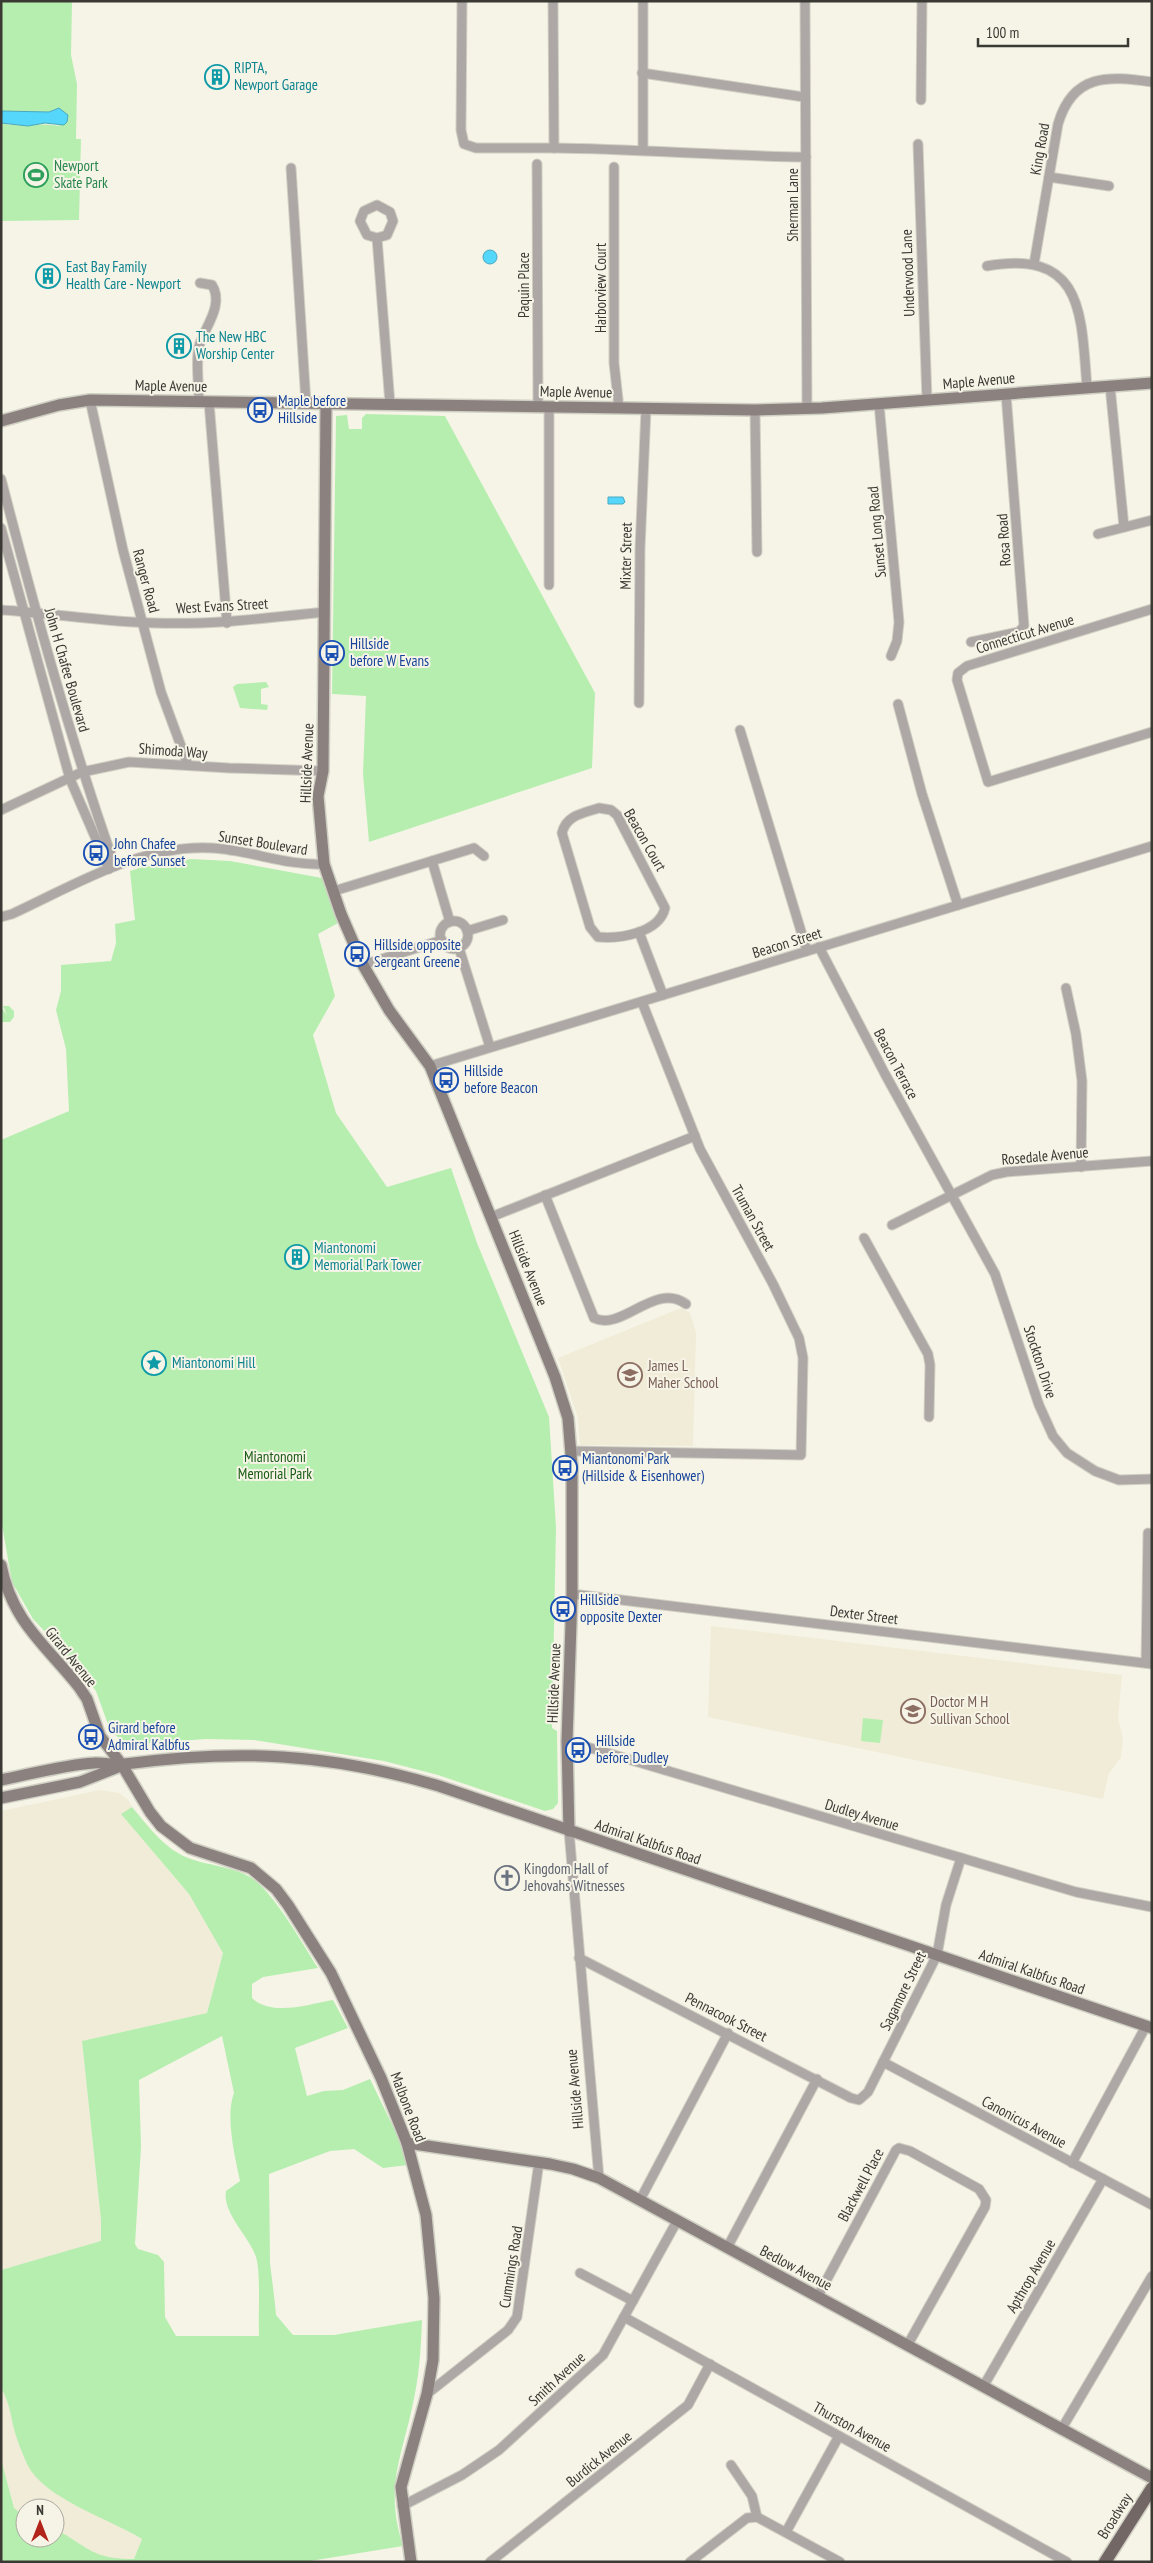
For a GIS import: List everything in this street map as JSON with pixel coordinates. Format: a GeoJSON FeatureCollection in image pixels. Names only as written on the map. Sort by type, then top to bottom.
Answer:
{"type":"FeatureCollection","features":[{"type":"Feature","properties":{"kind":"main road","name":"Broadway"},"geometry":{"type":"LineString","coordinates":[[1105,2562],[1151,2491]]}},
{"type":"Feature","properties":{"kind":"street"},"geometry":{"type":"LineString","coordinates":[[462,1],[461,130],[464,144],[476,148],[643,150],[736,156],[806,157]]}},
{"type":"Feature","properties":{"kind":"street"},"geometry":{"type":"LineString","coordinates":[[553,1],[554,148]]}},
{"type":"Feature","properties":{"kind":"street"},"geometry":{"type":"LineString","coordinates":[[643,1],[643,150]]}},
{"type":"Feature","properties":{"kind":"street"},"geometry":{"type":"LineString","coordinates":[[921,100],[922,1]]}},
{"type":"Feature","properties":{"kind":"street","name":"Sherman Lane"},"geometry":{"type":"LineString","coordinates":[[802,2],[806,157],[807,409]]}},
{"type":"Feature","properties":{"kind":"street"},"geometry":{"type":"LineString","coordinates":[[642,72],[804,97]]}},
{"type":"Feature","properties":{"kind":"street","name":"King Road"},"geometry":{"type":"LineString","coordinates":[[1034,264],[1061,113],[1079,89],[1089,83],[1107,78],[1152,82]]}},
{"type":"Feature","properties":{"kind":"street","name":"Underwood Lane"},"geometry":{"type":"LineString","coordinates":[[918,144],[927,400]]}},
{"type":"Feature","properties":{"kind":"street","name":"Paquin Place"},"geometry":{"type":"LineString","coordinates":[[537,164],[550,585]]}},
{"type":"Feature","properties":{"kind":"street","name":"Harborview Court"},"geometry":{"type":"LineString","coordinates":[[614,167],[614,363],[618,408]]}},
{"type":"Feature","properties":{"kind":"street"},"geometry":{"type":"LineString","coordinates":[[292,168],[306,403]]}},
{"type":"Feature","properties":{"kind":"street"},"geometry":{"type":"LineString","coordinates":[[1049,177],[1109,186]]}},
{"type":"Feature","properties":{"kind":"street"},"geometry":{"type":"LineString","coordinates":[[377,238],[390,404]]}},
{"type":"Feature","properties":{"kind":"street"},"geometry":{"type":"LineString","coordinates":[[987,266],[1006,263],[1034,264],[1048,270],[1072,292],[1082,325],[1087,388]]}},
{"type":"Feature","properties":{"kind":"street"},"geometry":{"type":"LineString","coordinates":[[200,283],[212,285],[215,297],[214,310],[199,345],[227,623]]}},
{"type":"Feature","properties":{"kind":"street","name":"Maple Avenue"},"geometry":{"type":"LineString","coordinates":[[1,421],[67,403],[90,400],[755,410],[807,409],[879,404],[1152,382]]}},
{"type":"Feature","properties":{"kind":"street"},"geometry":{"type":"LineString","coordinates":[[1110,386],[1124,527]]}},
{"type":"Feature","properties":{"kind":"street","name":"Rosa Road"},"geometry":{"type":"LineString","coordinates":[[971,642],[1019,632],[1024,626],[1006,394]]}},
{"type":"Feature","properties":{"kind":"street","name":"Ranger Road"},"geometry":{"type":"LineString","coordinates":[[90,400],[123,550],[161,692],[188,765]]}},
{"type":"Feature","properties":{"kind":"street","name":"Hillside Avenue"},"geometry":{"type":"LineString","coordinates":[[326,403],[323,770],[318,796],[324,864],[362,965],[389,1010],[430,1066],[555,1377],[568,1418],[571,1450],[572,1594],[567,1741],[569,1831],[599,2178]]}},
{"type":"Feature","properties":{"kind":"street","name":"Sunset Long Road"},"geometry":{"type":"LineString","coordinates":[[879,404],[899,622],[897,641],[891,656]]}},
{"type":"Feature","properties":{"kind":"street","name":"Mixter Street"},"geometry":{"type":"LineString","coordinates":[[639,703],[640,549],[646,409]]}},
{"type":"Feature","properties":{"kind":"street"},"geometry":{"type":"LineString","coordinates":[[755,410],[757,552]]}},
{"type":"Feature","properties":{"kind":"street","name":"John H Chafee Boulevard"},"geometry":{"type":"LineString","coordinates":[[1,479],[36,613],[112,868]]}},
{"type":"Feature","properties":{"kind":"street"},"geometry":{"type":"LineString","coordinates":[[1098,534],[1152,520]]}},
{"type":"Feature","properties":{"kind":"street","name":"John H Chafee Boulevard"},"geometry":{"type":"LineString","coordinates":[[1,528],[70,778],[112,868]]}},
{"type":"Feature","properties":{"kind":"street","name":"Connecticut Avenue"},"geometry":{"type":"LineString","coordinates":[[1152,609],[961,669],[956,680],[988,782],[1152,732]]}},
{"type":"Feature","properties":{"kind":"street","name":"West Evans Street"},"geometry":{"type":"LineString","coordinates":[[1,610],[143,623],[227,623],[325,612]]}},
{"type":"Feature","properties":{"kind":"street"},"geometry":{"type":"LineString","coordinates":[[898,704],[922,794],[958,905]]}},
{"type":"Feature","properties":{"kind":"street"},"geometry":{"type":"LineString","coordinates":[[740,730],[806,951]]}},
{"type":"Feature","properties":{"kind":"street","name":"Shimoda Way"},"geometry":{"type":"LineString","coordinates":[[1,810],[82,772],[129,762],[323,770]]}},
{"type":"Feature","properties":{"kind":"street","name":"Beacon Court"},"geometry":{"type":"LineString","coordinates":[[599,808],[611,810],[617,815],[665,908],[658,921],[639,932],[609,938],[598,937],[592,932],[562,832],[566,822],[572,816],[599,808]]}},
{"type":"Feature","properties":{"kind":"street","name":"Beacon Street"},"geometry":{"type":"LineString","coordinates":[[430,1066],[1152,846]]}},
{"type":"Feature","properties":{"kind":"street","name":"Sunset Boulevard"},"geometry":{"type":"LineString","coordinates":[[1,917],[12,914],[137,858],[190,848],[233,850],[283,861],[324,864]]}},
{"type":"Feature","properties":{"kind":"street"},"geometry":{"type":"LineString","coordinates":[[334,891],[474,848],[484,856]]}},
{"type":"Feature","properties":{"kind":"street"},"geometry":{"type":"LineString","coordinates":[[432,861],[450,922]]}},
{"type":"Feature","properties":{"kind":"street"},"geometry":{"type":"LineString","coordinates":[[468,931],[503,920]]}},
{"type":"Feature","properties":{"kind":"street"},"geometry":{"type":"LineString","coordinates":[[450,922],[460,923],[468,931]]}},
{"type":"Feature","properties":{"kind":"street"},"geometry":{"type":"LineString","coordinates":[[450,922],[442,930],[442,940],[448,948],[459,948],[467,942],[468,931]]}},
{"type":"Feature","properties":{"kind":"street"},"geometry":{"type":"LineString","coordinates":[[639,932],[663,995]]}},
{"type":"Feature","properties":{"kind":"street"},"geometry":{"type":"LineString","coordinates":[[362,965],[442,940]]}},
{"type":"Feature","properties":{"kind":"street","name":"Beacon Terrace"},"geometry":{"type":"LineString","coordinates":[[819,947],[885,1074],[952,1193]]}},
{"type":"Feature","properties":{"kind":"street"},"geometry":{"type":"LineString","coordinates":[[459,948],[490,1047]]}},
{"type":"Feature","properties":{"kind":"street"},"geometry":{"type":"LineString","coordinates":[[1066,988],[1076,1034],[1082,1081],[1081,1167]]}},
{"type":"Feature","properties":{"kind":"street","name":"Truman Street"},"geometry":{"type":"LineString","coordinates":[[571,1450],[801,1455],[803,1358],[799,1338],[781,1299],[717,1182],[695,1136],[642,1002]]}},
{"type":"Feature","properties":{"kind":"street"},"geometry":{"type":"LineString","coordinates":[[491,1217],[695,1136]]}},
{"type":"Feature","properties":{"kind":"street","name":"Rosedale Avenue"},"geometry":{"type":"LineString","coordinates":[[892,1225],[982,1178],[1006,1172],[1152,1161]]}},
{"type":"Feature","properties":{"kind":"street","name":"Stockton Drive"},"geometry":{"type":"LineString","coordinates":[[952,1193],[1000,1287],[1039,1405],[1053,1436],[1067,1453],[1095,1471],[1119,1480],[1152,1479]]}},
{"type":"Feature","properties":{"kind":"street"},"geometry":{"type":"LineString","coordinates":[[546,1195],[594,1318],[610,1319],[664,1297],[675,1297],[686,1304]]}},
{"type":"Feature","properties":{"kind":"street"},"geometry":{"type":"LineString","coordinates":[[864,1238],[928,1354],[930,1365],[930,1417]]}},
{"type":"Feature","properties":{"kind":"street"},"geometry":{"type":"LineString","coordinates":[[1148,1533],[1149,1664]]}},
{"type":"Feature","properties":{"kind":"street","name":"Girard Avenue"},"geometry":{"type":"LineString","coordinates":[[1,1566],[6,1588],[18,1614],[79,1687],[87,1699],[100,1736],[122,1765]]}},
{"type":"Feature","properties":{"kind":"street","name":"Dexter Street"},"geometry":{"type":"LineString","coordinates":[[572,1594],[1149,1664]]}},
{"type":"Feature","properties":{"kind":"street","name":"Dudley Avenue"},"geometry":{"type":"LineString","coordinates":[[567,1741],[1076,1892],[1152,1906]]}},
{"type":"Feature","properties":{"kind":"street","name":"Admiral Kalbfus Road"},"geometry":{"type":"LineString","coordinates":[[1,1780],[94,1763],[122,1765],[209,1755],[272,1756],[330,1761],[412,1778],[1149,2027]]}},
{"type":"Feature","properties":{"kind":"street","name":"Admiral Kalbfus Road"},"geometry":{"type":"LineString","coordinates":[[1,1798],[80,1782],[122,1765]]}},
{"type":"Feature","properties":{"kind":"street","name":"Malbone Road"},"geometry":{"type":"LineString","coordinates":[[122,1765],[150,1812],[168,1832],[197,1851],[251,1868],[276,1889],[331,1973],[381,2078],[407,2143],[423,2200],[432,2270],[433,2360],[427,2394],[401,2487],[402,2506],[411,2562]]}},
{"type":"Feature","properties":{"kind":"street","name":"Sagamore Street"},"geometry":{"type":"LineString","coordinates":[[859,2100],[868,2092],[937,1955],[946,1905],[961,1858]]}},
{"type":"Feature","properties":{"kind":"street","name":"Pennacook Street"},"geometry":{"type":"LineString","coordinates":[[579,1958],[728,2033],[851,2098],[859,2100]]}},
{"type":"Feature","properties":{"kind":"street"},"geometry":{"type":"LineString","coordinates":[[1072,2163],[1149,2027]]}},
{"type":"Feature","properties":{"kind":"street"},"geometry":{"type":"LineString","coordinates":[[640,2200],[728,2033]]}},
{"type":"Feature","properties":{"kind":"street","name":"Canonicus Avenue"},"geometry":{"type":"LineString","coordinates":[[883,2062],[1152,2205]]}},
{"type":"Feature","properties":{"kind":"street"},"geometry":{"type":"LineString","coordinates":[[727,2248],[817,2079]]}},
{"type":"Feature","properties":{"kind":"street","name":"Bedlow Avenue"},"geometry":{"type":"LineString","coordinates":[[407,2143],[573,2168],[599,2178],[1152,2478]]}},
{"type":"Feature","properties":{"kind":"street","name":"Blackwell Place"},"geometry":{"type":"LineString","coordinates":[[818,2296],[896,2150],[910,2150],[984,2193],[985,2207],[907,2346]]}},
{"type":"Feature","properties":{"kind":"street","name":"Cummings Road"},"geometry":{"type":"LineString","coordinates":[[427,2394],[508,2330],[517,2317],[521,2302],[540,2162]]}},
{"type":"Feature","properties":{"kind":"street","name":"Apthrop Avenue"},"geometry":{"type":"LineString","coordinates":[[983,2387],[1103,2178]]}},
{"type":"Feature","properties":{"kind":"street","name":"Smith Avenue"},"geometry":{"type":"LineString","coordinates":[[402,2506],[462,2475],[499,2450],[603,2355],[677,2221]]}},
{"type":"Feature","properties":{"kind":"street"},"geometry":{"type":"LineString","coordinates":[[580,2273],[633,2301]]}},
{"type":"Feature","properties":{"kind":"street"},"geometry":{"type":"LineString","coordinates":[[1061,2430],[1152,2276]]}},
{"type":"Feature","properties":{"kind":"street","name":"Thurston Avenue"},"geometry":{"type":"LineString","coordinates":[[624,2317],[1067,2562]]}},
{"type":"Feature","properties":{"kind":"street","name":"Burdick Avenue"},"geometry":{"type":"LineString","coordinates":[[490,2562],[688,2406],[710,2364]]}},
{"type":"Feature","properties":{"kind":"street"},"geometry":{"type":"LineString","coordinates":[[786,2532],[839,2436]]}},
{"type":"Feature","properties":{"kind":"street"},"geometry":{"type":"LineString","coordinates":[[731,2465],[752,2496],[757,2517]]}},
{"type":"Feature","properties":{"kind":"street"},"geometry":{"type":"LineString","coordinates":[[690,2562],[744,2520],[757,2517],[840,2562]]}},
{"type":"Feature","properties":{"kind":"shaded area","name":"James L Maher School"},"geometry":{"type":"Polygon","coordinates":[[[681,1308],[690,1313],[696,1333],[693,1446],[580,1445],[578,1418],[558,1358],[681,1308]]]}},
{"type":"Feature","properties":{"kind":"shaded area","name":"Doctor M H Sullivan School"},"geometry":{"type":"Polygon","coordinates":[[[711,1626],[1122,1675],[1118,1719],[1123,1738],[1121,1757],[1109,1773],[1103,1799],[708,1717],[711,1626]]]}},
{"type":"Feature","properties":{"kind":"shaded area"},"geometry":{"type":"Polygon","coordinates":[[[100,1790],[119,1793],[128,1800],[132,1807],[121,1814],[189,1894],[223,1952],[207,2013],[82,2041],[101,2220],[101,2242],[1,2270],[1,1811],[100,1790]]]}},
{"type":"Feature","properties":{"kind":"shaded area"},"geometry":{"type":"Polygon","coordinates":[[[1,2388],[6,2395],[16,2436],[56,2493],[142,2539],[134,2559],[112,2559],[91,2552],[65,2535],[65,2498],[15,2498],[15,2509],[1,2459],[1,2388]]]}},
{"type":"Feature","properties":{"kind":"green space"},"geometry":{"type":"Polygon","coordinates":[[[1,1],[72,1],[71,55],[77,84],[76,139],[81,139],[79,220],[1,221],[1,123],[59,126],[56,109],[49,112],[1,112],[1,1]]]}},
{"type":"Feature","properties":{"kind":"green space"},"geometry":{"type":"Polygon","coordinates":[[[366,414],[445,416],[595,693],[592,768],[369,842],[363,774],[366,696],[332,694],[336,416],[347,415],[349,429],[362,429],[362,418],[366,414]]]}},
{"type":"Feature","properties":{"kind":"green space"},"geometry":{"type":"Polygon","coordinates":[[[266,682],[269,687],[261,689],[261,704],[268,705],[267,710],[240,708],[233,687],[237,684],[266,682]]]}},
{"type":"Feature","properties":{"kind":"green space","name":"Miantonomi Memorial Park"},"geometry":{"type":"Polygon","coordinates":[[[191,859],[230,861],[322,878],[338,923],[318,934],[335,996],[313,1035],[336,1113],[387,1187],[451,1168],[477,1243],[549,1417],[556,1527],[552,1728],[557,1731],[558,1803],[553,1809],[545,1811],[438,1775],[384,1761],[254,1740],[206,1739],[137,1744],[122,1741],[110,1730],[96,1691],[68,1656],[33,1619],[12,1582],[1,1519],[1,1140],[69,1111],[66,1049],[56,1010],[61,991],[61,965],[111,961],[116,943],[115,924],[135,920],[130,871],[146,866],[191,859]]]}},
{"type":"Feature","properties":{"kind":"green space"},"geometry":{"type":"Polygon","coordinates":[[[3,1006],[9,1006],[14,1011],[14,1017],[10,1022],[1,1022],[1,1007],[7,1015],[3,1006]]]}},
{"type":"Feature","properties":{"kind":"green space"},"geometry":{"type":"Polygon","coordinates":[[[863,1718],[883,1720],[880,1743],[861,1741],[863,1718]]]}},
{"type":"Feature","properties":{"kind":"green space"},"geometry":{"type":"Polygon","coordinates":[[[132,1807],[151,1830],[173,1850],[191,1859],[231,1869],[246,1875],[253,1879],[271,1897],[318,1968],[263,1977],[252,1984],[252,1998],[260,2004],[280,2008],[291,2008],[333,2000],[348,2028],[295,2048],[307,2096],[324,2091],[343,2090],[370,2079],[399,2139],[408,2165],[383,2168],[354,2149],[330,2151],[269,2174],[270,2263],[276,2315],[293,2335],[334,2335],[422,2320],[416,2386],[396,2476],[395,2508],[403,2546],[304,2562],[1,2562],[1,2459],[15,2509],[15,2548],[65,2548],[65,2535],[99,2554],[108,2557],[134,2559],[142,2539],[62,2498],[48,2488],[27,2464],[1,2388],[1,2270],[101,2241],[101,2220],[82,2041],[207,2013],[223,1953],[189,1894],[121,1814],[132,1807]],[[222,2036],[139,2080],[141,2147],[135,2244],[138,2249],[158,2255],[164,2262],[165,2317],[176,2336],[259,2336],[258,2264],[253,2249],[228,2208],[226,2199],[226,2191],[240,2181],[231,2125],[231,2102],[234,2093],[222,2036]]]}},
{"type":"Feature","properties":{"kind":"water"},"geometry":{"type":"Polygon","coordinates":[[[59,108],[68,115],[67,122],[64,125],[45,123],[28,126],[1,123],[2,111],[49,112],[59,108]]]}},
{"type":"Feature","properties":{"kind":"water"},"geometry":{"type":"Polygon","coordinates":[[[490,250],[495,252],[497,257],[495,262],[490,264],[485,262],[483,257],[485,252],[490,250]]]}},
{"type":"Feature","properties":{"kind":"water"},"geometry":{"type":"Polygon","coordinates":[[[608,497],[623,497],[625,502],[623,504],[608,504],[608,497]]]}},
{"type":"Feature","properties":{"kind":"place","name":"RIPTA, Newport Garage"},"geometry":{"type":"Point","coordinates":[217,77]}},
{"type":"Feature","properties":{"kind":"place","name":"Newport Skate Park"},"geometry":{"type":"Point","coordinates":[36,175]}},
{"type":"Feature","properties":{"kind":"place","name":"East Bay Family Health Care - Newport"},"geometry":{"type":"Point","coordinates":[48,276]}},
{"type":"Feature","properties":{"kind":"place","name":"The New HBC Worship Center"},"geometry":{"type":"Point","coordinates":[179,346]}},
{"type":"Feature","properties":{"kind":"place","name":"Maple before Hillside"},"geometry":{"type":"Point","coordinates":[260,410]}},
{"type":"Feature","properties":{"kind":"place","name":"Hillside before W Evans"},"geometry":{"type":"Point","coordinates":[332,653]}},
{"type":"Feature","properties":{"kind":"place","name":"John Chafee before Sunset"},"geometry":{"type":"Point","coordinates":[96,853]}},
{"type":"Feature","properties":{"kind":"place","name":"Hillside opposite Sergeant Greene"},"geometry":{"type":"Point","coordinates":[357,954]}},
{"type":"Feature","properties":{"kind":"place","name":"Hillside before Beacon"},"geometry":{"type":"Point","coordinates":[446,1080]}},
{"type":"Feature","properties":{"kind":"place","name":"Miantonomi Memorial Park Tower"},"geometry":{"type":"Point","coordinates":[297,1257]}},
{"type":"Feature","properties":{"kind":"place","name":"Miantonomi Hill"},"geometry":{"type":"Point","coordinates":[154,1363]}},
{"type":"Feature","properties":{"kind":"place","name":"James L Maher School"},"geometry":{"type":"Point","coordinates":[630,1375]}},
{"type":"Feature","properties":{"kind":"place","name":"Miantonomi Park (Hillside & Eisenhower)"},"geometry":{"type":"Point","coordinates":[565,1468]}},
{"type":"Feature","properties":{"kind":"place","name":"Hillside opposite Dexter"},"geometry":{"type":"Point","coordinates":[563,1609]}},
{"type":"Feature","properties":{"kind":"place","name":"Doctor M H Sullivan School"},"geometry":{"type":"Point","coordinates":[913,1711]}},
{"type":"Feature","properties":{"kind":"place","name":"Girard before Admiral Kalbfus"},"geometry":{"type":"Point","coordinates":[91,1737]}},
{"type":"Feature","properties":{"kind":"place","name":"Hillside before Dudley"},"geometry":{"type":"Point","coordinates":[578,1750]}},
{"type":"Feature","properties":{"kind":"place","name":"Kingdom Hall of Jehovahs Witnesses"},"geometry":{"type":"Point","coordinates":[507,1878]}}]}
